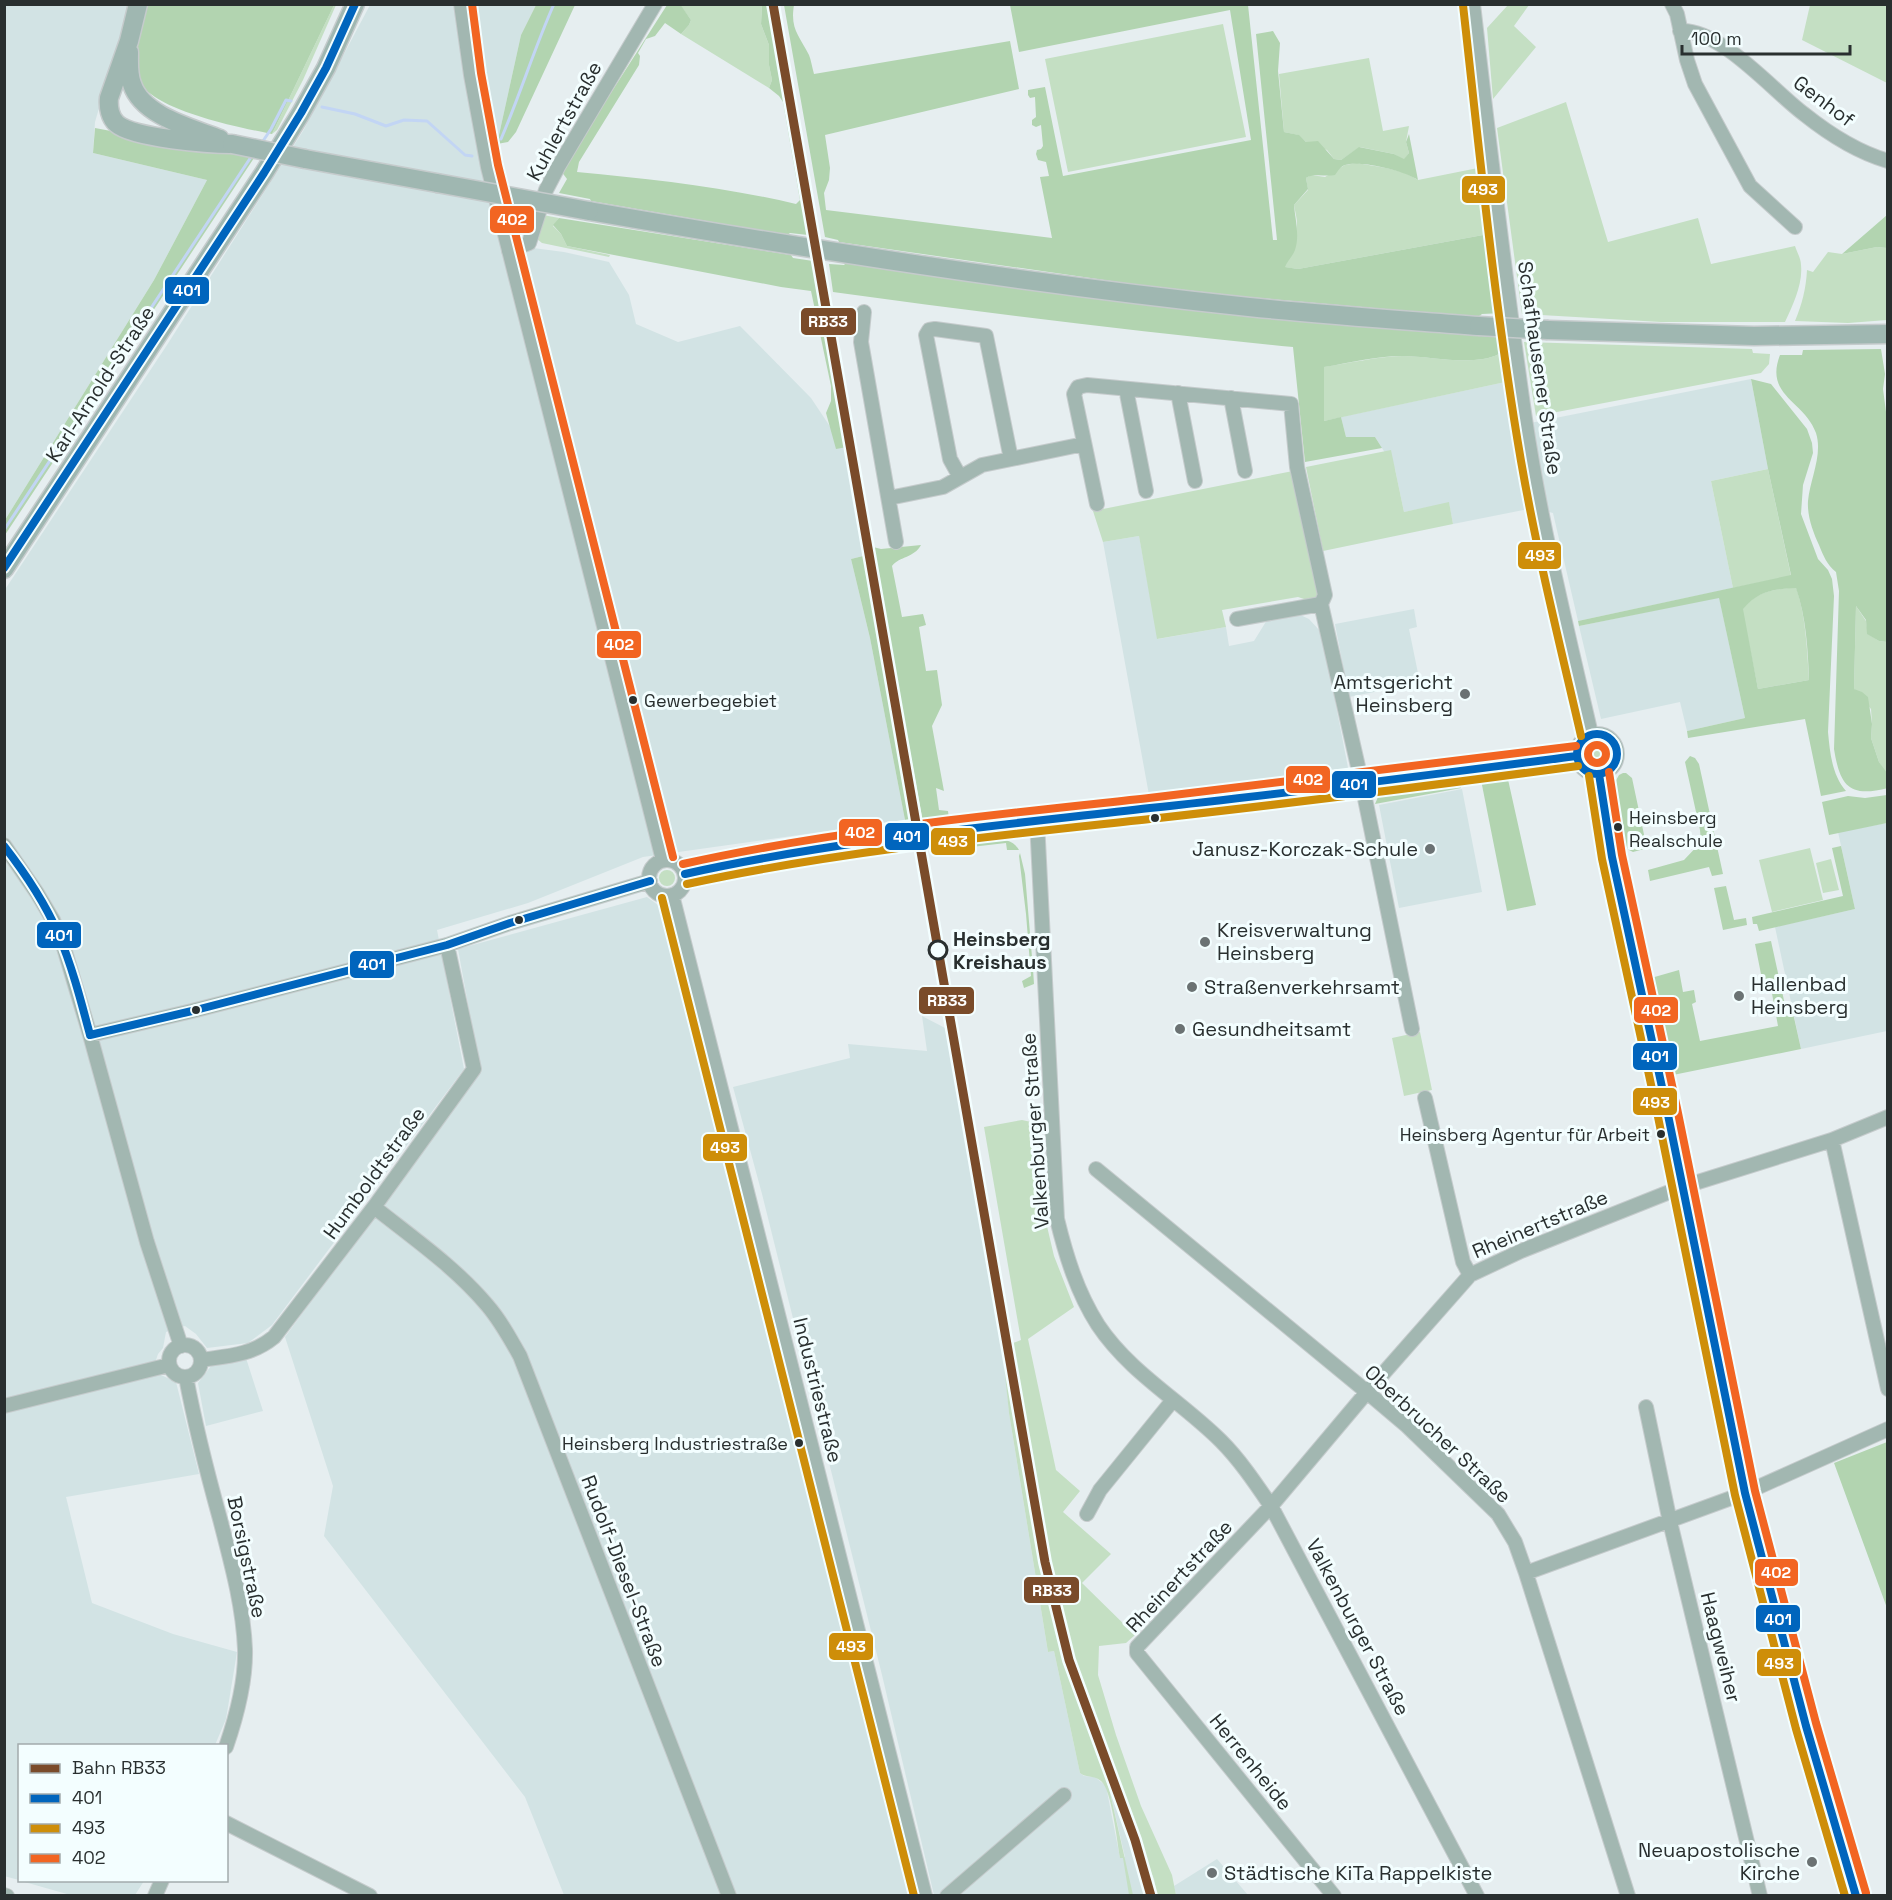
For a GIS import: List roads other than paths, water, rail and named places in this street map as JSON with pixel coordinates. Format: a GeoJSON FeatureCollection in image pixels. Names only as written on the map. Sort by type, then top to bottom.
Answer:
{"type":"FeatureCollection","features":[{"type":"Feature","properties":{"kind":"main road"},"geometry":{"type":"LineString","coordinates":[[138,4],[129,41],[109,98],[110,112],[117,124],[130,130],[181,141],[232,144],[589,211],[791,245],[974,273],[1155,296],[1336,315],[1548,330],[1754,336],[1887,334]]}},
{"type":"Feature","properties":{"kind":"main road","name":"Karl-Arnold-Straße"},"geometry":{"type":"LineString","coordinates":[[4,569],[176,310],[301,114],[326,68],[355,4]]}},
{"type":"Feature","properties":{"kind":"main road"},"geometry":{"type":"LineString","coordinates":[[129,41],[129,74],[139,98],[158,113],[232,144]]}},
{"type":"Feature","properties":{"kind":"street"},"geometry":{"type":"LineString","coordinates":[[461,4],[488,167],[663,860]]}},
{"type":"Feature","properties":{"kind":"street","name":"Kuhlertstraße"},"geometry":{"type":"LineString","coordinates":[[509,251],[529,243],[546,190],[558,167],[655,4]]}},
{"type":"Feature","properties":{"kind":"street","name":"Schafhausener Straße"},"geometry":{"type":"LineString","coordinates":[[1473,4],[1526,421],[1551,558],[1591,734]]}},
{"type":"Feature","properties":{"kind":"street"},"geometry":{"type":"LineString","coordinates":[[1672,4],[1677,14],[1686,60],[1695,84],[1750,186],[1795,227]]}},
{"type":"Feature","properties":{"kind":"street","name":"Genhof"},"geometry":{"type":"LineString","coordinates":[[1680,31],[1707,38],[1733,53],[1804,114],[1868,155],[1887,161]]}},
{"type":"Feature","properties":{"kind":"street"},"geometry":{"type":"LineString","coordinates":[[864,312],[861,342],[896,542]]}},
{"type":"Feature","properties":{"kind":"street"},"geometry":{"type":"LineString","coordinates":[[960,477],[950,459],[926,336],[929,330],[986,336],[1011,459]]}},
{"type":"Feature","properties":{"kind":"street"},"geometry":{"type":"LineString","coordinates":[[1097,504],[1074,393],[1078,387],[1087,385],[1291,404],[1297,466],[1325,596],[1321,604],[1362,784],[1412,1029]]}},
{"type":"Feature","properties":{"kind":"street"},"geometry":{"type":"LineString","coordinates":[[1126,389],[1146,491]]}},
{"type":"Feature","properties":{"kind":"street"},"geometry":{"type":"LineString","coordinates":[[1178,393],[1195,481]]}},
{"type":"Feature","properties":{"kind":"street"},"geometry":{"type":"LineString","coordinates":[[1231,398],[1245,471]]}},
{"type":"Feature","properties":{"kind":"street"},"geometry":{"type":"LineString","coordinates":[[888,498],[943,487],[982,465],[1084,444]]}},
{"type":"Feature","properties":{"kind":"street"},"geometry":{"type":"LineString","coordinates":[[1237,619],[1321,604]]}},
{"type":"Feature","properties":{"kind":"street"},"geometry":{"type":"LineString","coordinates":[[1591,734],[1603,734],[1609,737],[1616,747],[1616,760],[1612,767],[1599,774],[1582,767],[1577,756],[1580,742],[1591,734]]}},
{"type":"Feature","properties":{"kind":"street"},"geometry":{"type":"LineString","coordinates":[[685,874],[761,858],[919,834],[1362,784],[1577,756]]}},
{"type":"Feature","properties":{"kind":"street"},"geometry":{"type":"LineString","coordinates":[[1599,774],[1612,857],[1745,1493],[1810,1743],[1856,1896]]}},
{"type":"Feature","properties":{"kind":"street","name":"Valkenburger Straße"},"geometry":{"type":"LineString","coordinates":[[1038,821],[1057,1219],[1080,1292],[1098,1325],[1119,1351],[1143,1376],[1222,1442],[1246,1470],[1271,1506],[1477,1896]]}},
{"type":"Feature","properties":{"kind":"street"},"geometry":{"type":"LineString","coordinates":[[4,845],[37,893],[52,920],[76,985],[147,1242],[181,1346]]}},
{"type":"Feature","properties":{"kind":"street"},"geometry":{"type":"LineString","coordinates":[[663,860],[672,861],[680,866],[685,874],[685,883],[680,891],[672,895],[662,895],[654,890],[650,881],[650,872],[663,860]]}},
{"type":"Feature","properties":{"kind":"street"},"geometry":{"type":"LineString","coordinates":[[90,1035],[447,945],[650,881]]}},
{"type":"Feature","properties":{"kind":"street","name":"Industriestraße"},"geometry":{"type":"LineString","coordinates":[[672,895],[925,1896]]}},
{"type":"Feature","properties":{"kind":"street","name":"Humboldtstraße"},"geometry":{"type":"LineString","coordinates":[[201,1360],[247,1353],[262,1347],[274,1337],[374,1207],[474,1069],[447,945]]}},
{"type":"Feature","properties":{"kind":"street"},"geometry":{"type":"LineString","coordinates":[[1425,1098],[1463,1262],[1470,1275]]}},
{"type":"Feature","properties":{"kind":"street","name":"Rheinertstraße"},"geometry":{"type":"LineString","coordinates":[[1137,1653],[1137,1647],[1271,1506],[1470,1275],[1521,1251],[1682,1187],[1832,1140],[1887,1117]]}},
{"type":"Feature","properties":{"kind":"street"},"geometry":{"type":"LineString","coordinates":[[1832,1140],[1887,1389]]}},
{"type":"Feature","properties":{"kind":"street","name":"Oberbrucher Straße"},"geometry":{"type":"LineString","coordinates":[[1096,1169],[1407,1426],[1498,1514],[1515,1542],[1526,1573],[1628,1896]]}},
{"type":"Feature","properties":{"kind":"street","name":"Rudolf-Diesel-Straße"},"geometry":{"type":"LineString","coordinates":[[374,1207],[458,1274],[487,1305],[520,1356],[729,1896]]}},
{"type":"Feature","properties":{"kind":"street"},"geometry":{"type":"LineString","coordinates":[[181,1346],[190,1346],[198,1351],[201,1360],[201,1365],[195,1373],[186,1377],[175,1374],[169,1360],[173,1351],[181,1346]]}},
{"type":"Feature","properties":{"kind":"street"},"geometry":{"type":"LineString","coordinates":[[4,1406],[170,1365]]}},
{"type":"Feature","properties":{"kind":"street","name":"Borsigstraße"},"geometry":{"type":"LineString","coordinates":[[186,1377],[242,1615],[245,1650],[243,1682],[236,1717],[227,1744]]}},
{"type":"Feature","properties":{"kind":"street"},"geometry":{"type":"LineString","coordinates":[[1087,1514],[1100,1490],[1173,1400]]}},
{"type":"Feature","properties":{"kind":"street","name":"Haagweiher"},"geometry":{"type":"LineString","coordinates":[[1646,1407],[1670,1522],[1760,1896]]}},
{"type":"Feature","properties":{"kind":"street"},"geometry":{"type":"LineString","coordinates":[[1526,1573],[1745,1493],[1887,1429]]}},
{"type":"Feature","properties":{"kind":"street","name":"Herrenheide"},"geometry":{"type":"LineString","coordinates":[[1137,1653],[1334,1896]]}},
{"type":"Feature","properties":{"kind":"street"},"geometry":{"type":"LineString","coordinates":[[947,1896],[1064,1795]]}},
{"type":"Feature","properties":{"kind":"street"},"geometry":{"type":"LineString","coordinates":[[228,1824],[370,1896]]}},
{"type":"Feature","properties":{"kind":"street"},"geometry":{"type":"LineString","coordinates":[[154,1896],[161,1882]]}},
{"type":"Feature","properties":{"kind":"waterway"},"geometry":{"type":"LineString","coordinates":[[501,139],[554,4]]}},
{"type":"Feature","properties":{"kind":"waterway"},"geometry":{"type":"LineString","coordinates":[[261,144],[286,100],[291,101]]}},
{"type":"Feature","properties":{"kind":"waterway"},"geometry":{"type":"LineString","coordinates":[[322,107],[355,114],[386,126],[404,120],[427,121],[465,155],[472,156]]}},
{"type":"Feature","properties":{"kind":"waterway"},"geometry":{"type":"LineString","coordinates":[[4,530],[253,154]]}},
{"type":"Feature","properties":{"kind":"rail line","name":"RB33"},"geometry":{"type":"LineString","coordinates":[[773,4],[1045,1562],[1069,1660],[1135,1840],[1151,1896]]}},
{"type":"Feature","properties":{"kind":"place","name":"Amtsgericht Heinsberg"},"geometry":{"type":"Point","coordinates":[1465,694]}},
{"type":"Feature","properties":{"kind":"place","name":"Gewerbegebiet"},"geometry":{"type":"Point","coordinates":[633,700]}},
{"type":"Feature","properties":{"kind":"place","name":"Heinsberg Realschule"},"geometry":{"type":"Point","coordinates":[1618,827]}},
{"type":"Feature","properties":{"kind":"place","name":"Janusz-Korczak-Schule"},"geometry":{"type":"Point","coordinates":[1430,849]}},
{"type":"Feature","properties":{"kind":"place","name":"Kreisverwaltung Heinsberg"},"geometry":{"type":"Point","coordinates":[1205,942]}},
{"type":"Feature","properties":{"kind":"place","name":"Heinsberg Kreishaus"},"geometry":{"type":"Point","coordinates":[938,950]}},
{"type":"Feature","properties":{"kind":"place","name":"Straßenverkehrsamt"},"geometry":{"type":"Point","coordinates":[1192,987]}},
{"type":"Feature","properties":{"kind":"place","name":"Hallenbad Heinsberg"},"geometry":{"type":"Point","coordinates":[1739,996]}},
{"type":"Feature","properties":{"kind":"place","name":"Gesundheitsamt"},"geometry":{"type":"Point","coordinates":[1180,1029]}},
{"type":"Feature","properties":{"kind":"place","name":"Heinsberg Agentur für Arbeit"},"geometry":{"type":"Point","coordinates":[1661,1134]}},
{"type":"Feature","properties":{"kind":"place","name":"Heinsberg Industriestraße"},"geometry":{"type":"Point","coordinates":[799,1443]}},
{"type":"Feature","properties":{"kind":"place","name":"Neuapostolische Kirche"},"geometry":{"type":"Point","coordinates":[1812,1862]}},
{"type":"Feature","properties":{"kind":"place","name":"Städtische KiTa Rappelkiste"},"geometry":{"type":"Point","coordinates":[1212,1873]}}]}
